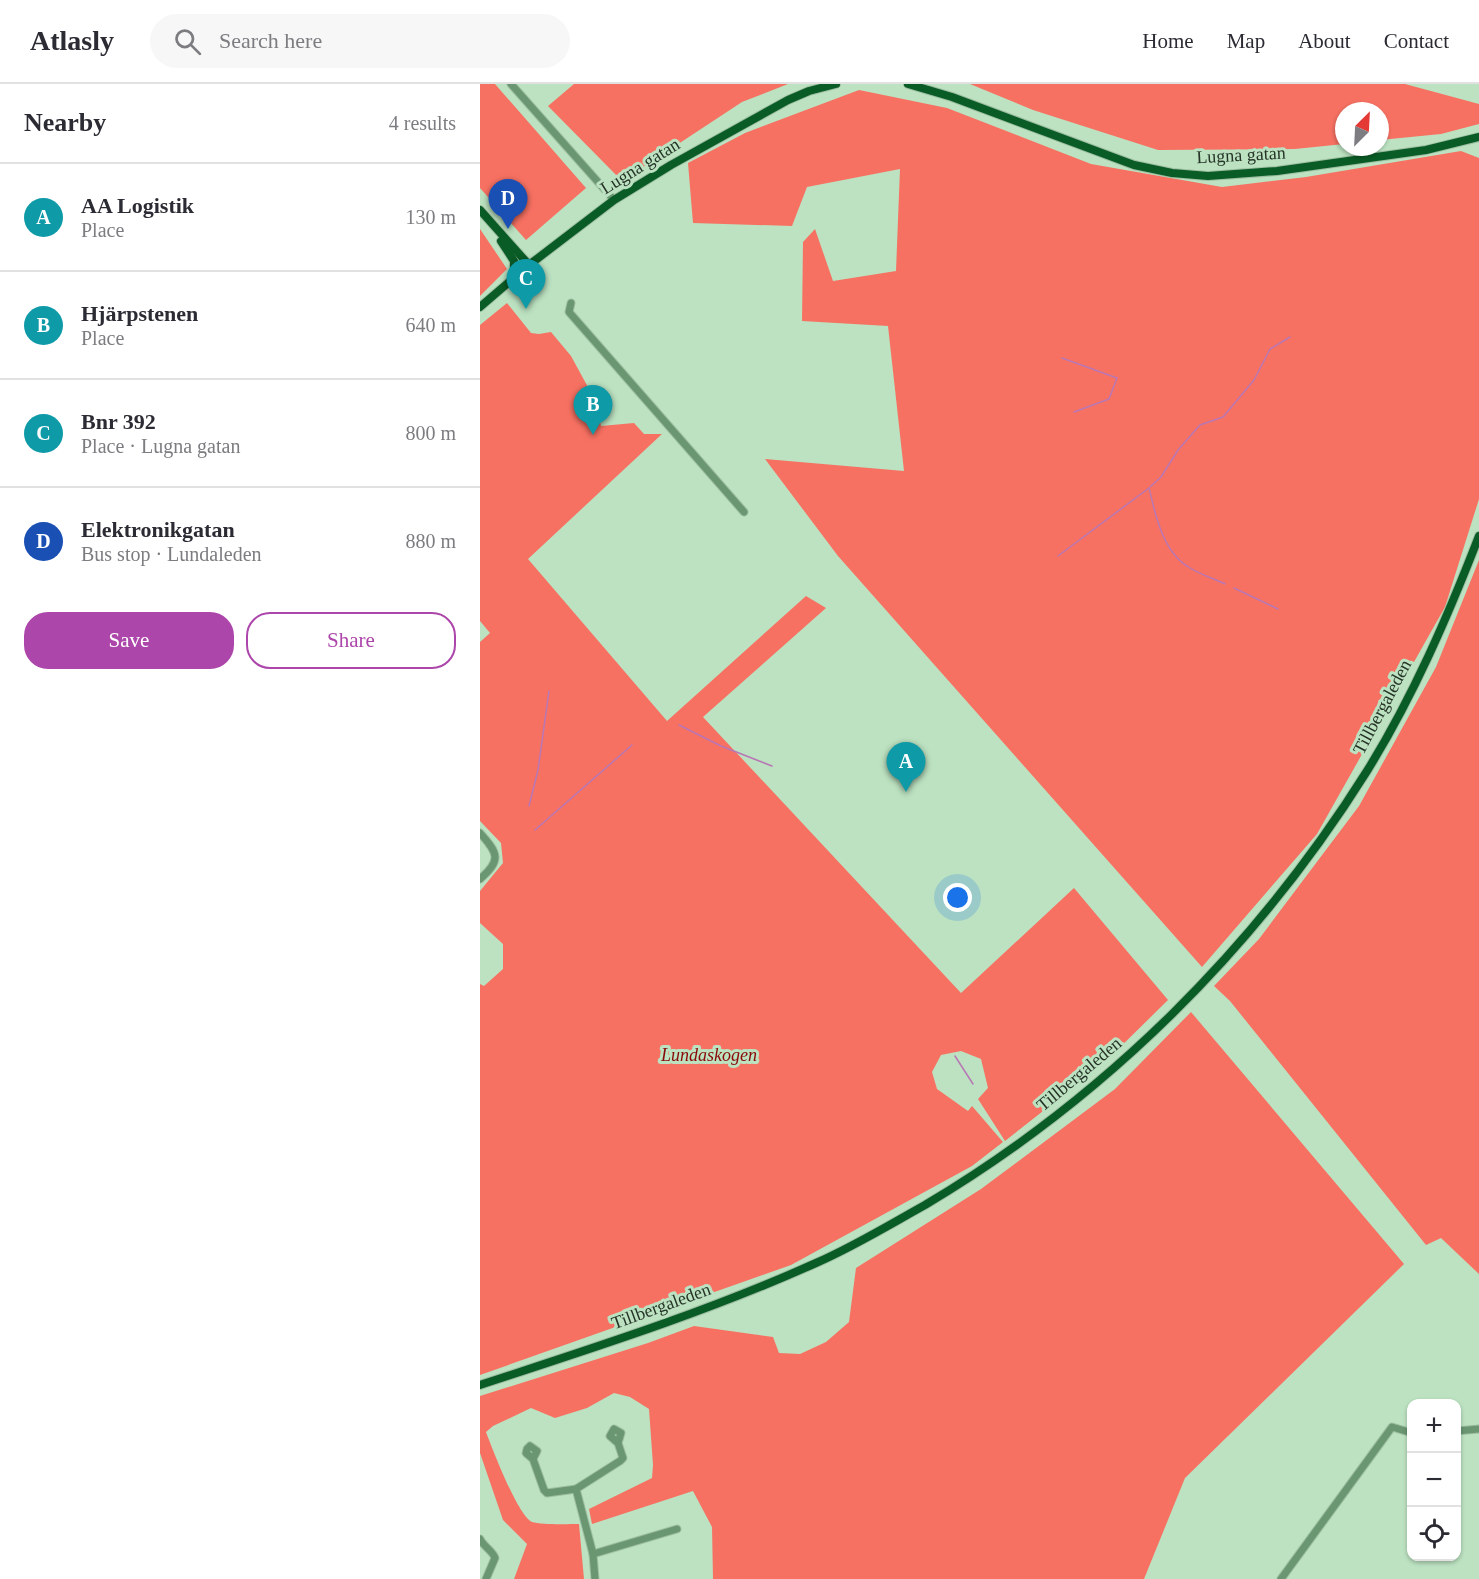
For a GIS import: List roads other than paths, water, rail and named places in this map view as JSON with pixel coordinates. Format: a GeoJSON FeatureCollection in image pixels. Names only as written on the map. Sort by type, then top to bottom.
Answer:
{"type":"FeatureCollection","features":[{"type":"Feature","properties":{"kind":"main road","name":"Lugna gatan"},"geometry":{"type":"LineString","coordinates":[[480,307],[528,265],[614,200],[671,165],[788,100],[809,91],[836,84]]}},
{"type":"Feature","properties":{"kind":"main road","name":"Lugna gatan"},"geometry":{"type":"LineString","coordinates":[[908,84],[952,97],[1134,165],[1172,173],[1208,176],[1277,171],[1426,150],[1479,137]]}},
{"type":"Feature","properties":{"kind":"main road"},"geometry":{"type":"LineString","coordinates":[[480,210],[528,265]]}},
{"type":"Feature","properties":{"kind":"main road"},"geometry":{"type":"LineString","coordinates":[[489,221],[513,258],[514,277]]}},
{"type":"Feature","properties":{"kind":"main road","name":"Tillbergaleden"},"geometry":{"type":"LineString","coordinates":[[480,1385],[676,1319],[817,1263],[895,1222],[958,1185],[1014,1148],[1128,1056],[1205,982],[1260,920],[1316,846],[1367,771],[1404,703],[1446,617],[1479,536]]}},
{"type":"Feature","properties":{"kind":"street"},"geometry":{"type":"LineString","coordinates":[[511,84],[614,200]]}},
{"type":"Feature","properties":{"kind":"street"},"geometry":{"type":"LineString","coordinates":[[571,303],[568,312],[744,512]]}},
{"type":"Feature","properties":{"kind":"street"},"geometry":{"type":"LineString","coordinates":[[480,833],[495,853],[496,860],[480,879]]}},
{"type":"Feature","properties":{"kind":"street"},"geometry":{"type":"LineString","coordinates":[[1281,1579],[1392,1427],[1407,1432]]}},
{"type":"Feature","properties":{"kind":"street"},"geometry":{"type":"LineString","coordinates":[[1461,1431],[1479,1429]]}},
{"type":"Feature","properties":{"kind":"street"},"geometry":{"type":"LineString","coordinates":[[533,1459],[547,1493],[576,1489],[620,1461],[622,1458],[618,1443]]}},
{"type":"Feature","properties":{"kind":"street"},"geometry":{"type":"LineString","coordinates":[[576,1489],[593,1554],[594,1579]]}},
{"type":"Feature","properties":{"kind":"street"},"geometry":{"type":"LineString","coordinates":[[593,1554],[677,1529]]}},
{"type":"Feature","properties":{"kind":"street"},"geometry":{"type":"LineString","coordinates":[[480,1539],[483,1546],[494,1554],[495,1558],[486,1579]]}},
{"type":"Feature","properties":{"kind":"waterway"},"geometry":{"type":"LineString","coordinates":[[1150,487],[1161,477],[1178,450],[1200,425],[1223,417],[1254,380],[1270,349],[1290,337]]}},
{"type":"Feature","properties":{"kind":"waterway"},"geometry":{"type":"LineString","coordinates":[[1062,358],[1117,378],[1109,399],[1074,412]]}},
{"type":"Feature","properties":{"kind":"waterway"},"geometry":{"type":"LineString","coordinates":[[1058,556],[1149,488],[1161,531],[1172,551],[1191,569],[1225,584]]}},
{"type":"Feature","properties":{"kind":"waterway"},"geometry":{"type":"LineString","coordinates":[[1234,588],[1278,609]]}},
{"type":"Feature","properties":{"kind":"waterway"},"geometry":{"type":"LineString","coordinates":[[529,806],[538,770],[549,691]]}},
{"type":"Feature","properties":{"kind":"waterway"},"geometry":{"type":"LineString","coordinates":[[679,725],[721,746],[772,766]]}},
{"type":"Feature","properties":{"kind":"waterway"},"geometry":{"type":"LineString","coordinates":[[535,830],[632,745]]}},
{"type":"Feature","properties":{"kind":"waterway"},"geometry":{"type":"LineString","coordinates":[[955,1056],[973,1084]]}},
{"type":"Feature","properties":{"kind":"place","name":"Elektronikgatan"},"geometry":{"type":"Point","coordinates":[508,229]}},
{"type":"Feature","properties":{"kind":"place","name":"Bnr 392"},"geometry":{"type":"Point","coordinates":[526,309]}},
{"type":"Feature","properties":{"kind":"place","name":"Hjärpstenen"},"geometry":{"type":"Point","coordinates":[593,435]}},
{"type":"Feature","properties":{"kind":"place","name":"AA Logistik"},"geometry":{"type":"Point","coordinates":[906,792]}},
{"type":"Feature","properties":{"kind":"park label","name":"Lundaskogen"},"geometry":{"type":"Point","coordinates":[709,1055]}}]}
